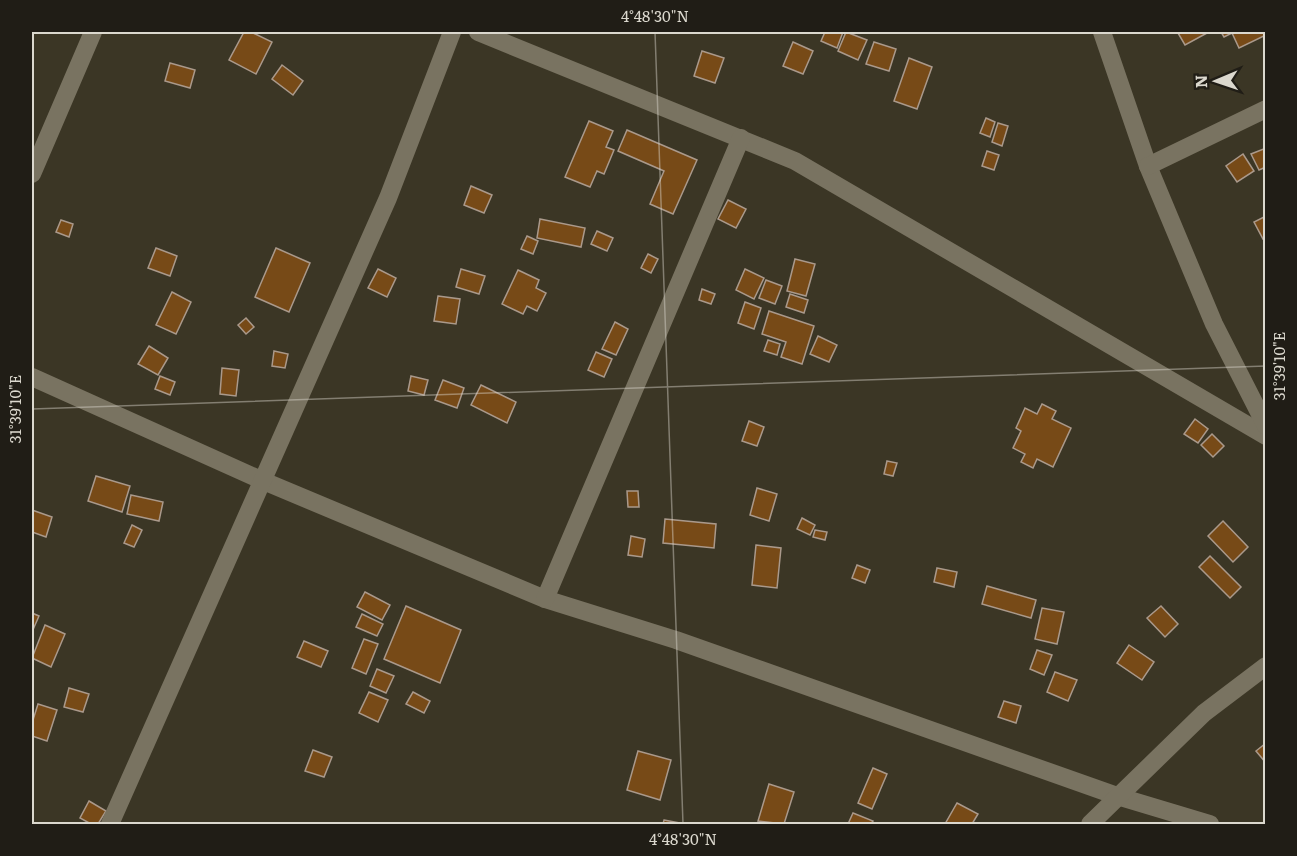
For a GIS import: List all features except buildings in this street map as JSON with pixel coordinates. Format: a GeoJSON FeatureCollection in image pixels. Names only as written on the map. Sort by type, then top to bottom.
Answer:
{"type":"FeatureCollection","features":[{"type":"Feature","properties":{"kind":"street"},"geometry":{"type":"LineString","coordinates":[[32,174],[93,32]]}},
{"type":"Feature","properties":{"kind":"street"},"geometry":{"type":"LineString","coordinates":[[110,825],[388,198],[452,32]]}},
{"type":"Feature","properties":{"kind":"street"},"geometry":{"type":"LineString","coordinates":[[478,32],[795,161],[1266,436]]}},
{"type":"Feature","properties":{"kind":"street"},"geometry":{"type":"LineString","coordinates":[[1102,32],[1148,166],[1214,324],[1266,426]]}},
{"type":"Feature","properties":{"kind":"street"},"geometry":{"type":"LineString","coordinates":[[1148,166],[1266,109]]}},
{"type":"Feature","properties":{"kind":"street"},"geometry":{"type":"LineString","coordinates":[[545,599],[741,138]]}},
{"type":"Feature","properties":{"kind":"street"},"geometry":{"type":"LineString","coordinates":[[32,377],[261,480],[545,599],[676,640],[1120,797],[1210,825]]}},
{"type":"Feature","properties":{"kind":"street"},"geometry":{"type":"LineString","coordinates":[[1090,825],[1204,713],[1266,666]]}}]}
